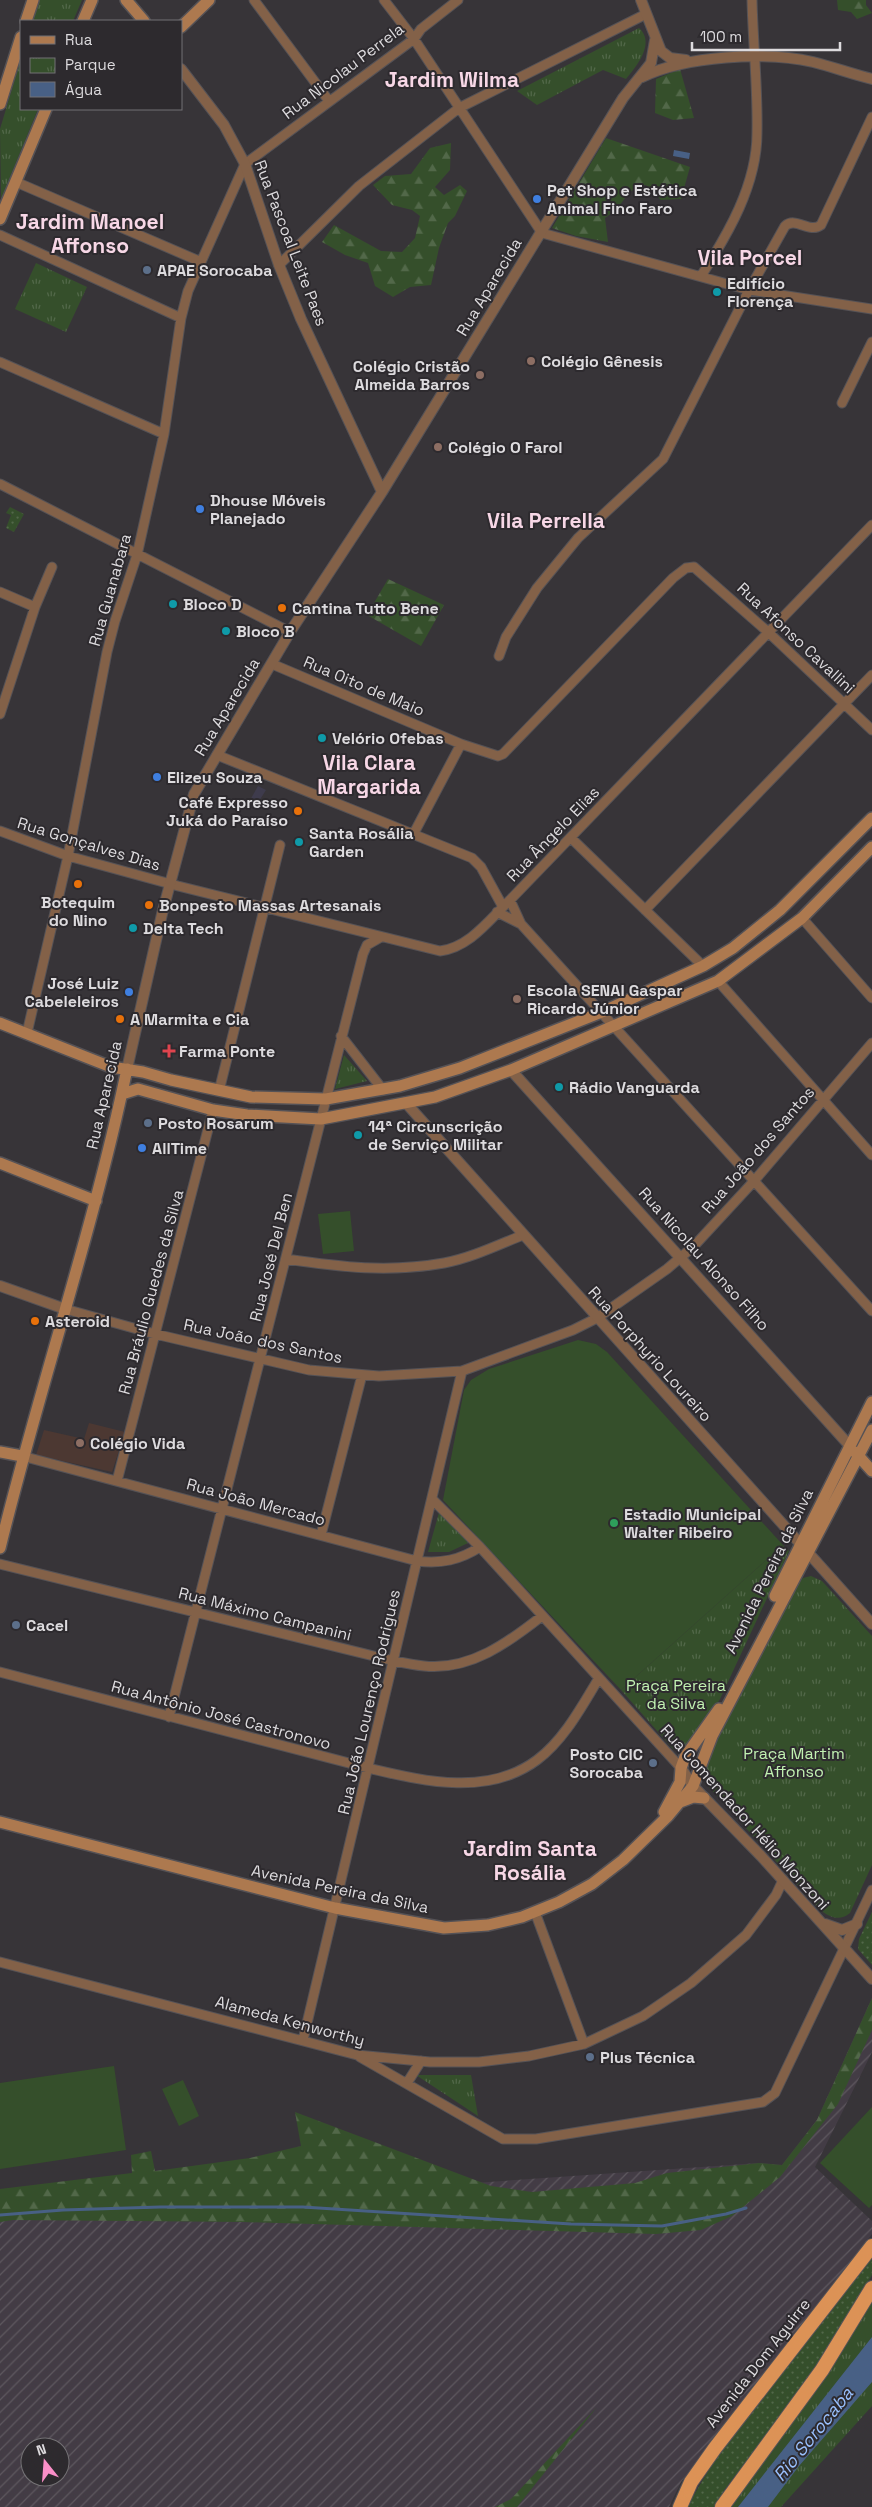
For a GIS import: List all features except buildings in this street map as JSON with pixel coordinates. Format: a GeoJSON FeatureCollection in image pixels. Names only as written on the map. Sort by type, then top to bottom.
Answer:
{"type":"FeatureCollection","features":[{"type":"Feature","properties":{"kind":"highway","name":"Avenida Dom Aguirre"},"geometry":{"type":"LineString","coordinates":[[680,2507],[691,2482],[715,2448],[872,2246]]}},
{"type":"Feature","properties":{"kind":"highway"},"geometry":{"type":"LineString","coordinates":[[722,2507],[822,2370],[872,2288]]}},
{"type":"Feature","properties":{"kind":"main road"},"geometry":{"type":"LineString","coordinates":[[26,20],[33,0]]}},
{"type":"Feature","properties":{"kind":"main road"},"geometry":{"type":"LineString","coordinates":[[83,20],[92,0]]}},
{"type":"Feature","properties":{"kind":"main road"},"geometry":{"type":"LineString","coordinates":[[126,0],[143,20]]}},
{"type":"Feature","properties":{"kind":"main road"},"geometry":{"type":"LineString","coordinates":[[182,26],[210,0]]}},
{"type":"Feature","properties":{"kind":"main road"},"geometry":{"type":"LineString","coordinates":[[0,104],[5,71],[20,38]]}},
{"type":"Feature","properties":{"kind":"main road"},"geometry":{"type":"LineString","coordinates":[[1,214],[46,110]]}},
{"type":"Feature","properties":{"kind":"main road"},"geometry":{"type":"LineString","coordinates":[[0,1023],[111,1067],[127,1069],[251,1098],[326,1099],[383,1090],[460,1068],[602,1012],[703,966],[733,948],[780,910],[872,818]]}},
{"type":"Feature","properties":{"kind":"main road"},"geometry":{"type":"LineString","coordinates":[[122,1094],[138,1089],[213,1110],[247,1116],[321,1119],[435,1097],[511,1070],[718,981],[802,918],[872,847]]}},
{"type":"Feature","properties":{"kind":"main road","name":"Rua Aparecida"},"geometry":{"type":"LineString","coordinates":[[0,1548],[22,1456],[96,1201],[127,1069]]}},
{"type":"Feature","properties":{"kind":"main road"},"geometry":{"type":"LineString","coordinates":[[0,1163],[96,1201]]}},
{"type":"Feature","properties":{"kind":"main road","name":"Avenida Pereira da Silva"},"geometry":{"type":"LineString","coordinates":[[0,1822],[336,1908],[444,1928],[488,1925],[535,1912],[592,1884],[623,1860],[653,1831],[693,1786],[712,1736],[804,1549],[849,1445],[872,1402]]}},
{"type":"Feature","properties":{"kind":"main road","name":"Avenida Pereira da Silva"},"geometry":{"type":"LineString","coordinates":[[653,1831],[680,1782],[681,1768],[685,1757],[694,1748],[724,1701],[804,1549],[849,1475],[872,1430]]}},
{"type":"Feature","properties":{"kind":"main road","name":"Rua Nicolau Alonso Filho"},"geometry":{"type":"LineString","coordinates":[[849,1445],[872,1472]]}},
{"type":"Feature","properties":{"kind":"main road"},"geometry":{"type":"LineString","coordinates":[[0,1452],[22,1456]]}},
{"type":"Feature","properties":{"kind":"main road"},"geometry":{"type":"LineString","coordinates":[[849,1475],[864,1471],[872,1472]]}},
{"type":"Feature","properties":{"kind":"main road"},"geometry":{"type":"LineString","coordinates":[[679,1802],[693,1797],[704,1798]]}},
{"type":"Feature","properties":{"kind":"street"},"geometry":{"type":"LineString","coordinates":[[254,0],[329,101]]}},
{"type":"Feature","properties":{"kind":"street"},"geometry":{"type":"LineString","coordinates":[[384,0],[414,39],[542,233],[749,290],[872,309]]}},
{"type":"Feature","properties":{"kind":"street","name":"Rua Nicolau Perrela"},"geometry":{"type":"LineString","coordinates":[[245,164],[414,39],[420,29],[458,0]]}},
{"type":"Feature","properties":{"kind":"street"},"geometry":{"type":"LineString","coordinates":[[641,0],[655,40],[661,51],[670,58],[695,60]]}},
{"type":"Feature","properties":{"kind":"street"},"geometry":{"type":"LineString","coordinates":[[700,276],[729,230],[748,184],[757,133],[752,0]]}},
{"type":"Feature","properties":{"kind":"street"},"geometry":{"type":"LineString","coordinates":[[279,265],[359,186],[459,108],[646,14]]}},
{"type":"Feature","properties":{"kind":"street"},"geometry":{"type":"LineString","coordinates":[[638,79],[651,63],[655,40]]}},
{"type":"Feature","properties":{"kind":"street","name":"Rua Aparecida"},"geometry":{"type":"LineString","coordinates":[[127,1069],[170,884],[194,794],[290,632],[382,492],[623,98],[638,79],[655,71],[695,60],[753,57],[812,62],[872,79]]}},
{"type":"Feature","properties":{"kind":"street","name":"Rua Pascoal Leite Paes"},"geometry":{"type":"LineString","coordinates":[[182,70],[224,125],[245,164],[279,265],[341,408],[382,492]]}},
{"type":"Feature","properties":{"kind":"street"},"geometry":{"type":"LineString","coordinates":[[499,656],[506,637],[537,588],[578,538],[663,459],[749,290],[788,223],[812,228],[822,225],[872,117]]}},
{"type":"Feature","properties":{"kind":"street","name":"Rua Guanabara"},"geometry":{"type":"LineString","coordinates":[[27,1033],[68,856],[107,652],[115,621],[138,555],[164,434],[181,318],[188,291],[200,261],[245,164]]}},
{"type":"Feature","properties":{"kind":"street"},"geometry":{"type":"LineString","coordinates":[[16,182],[200,261]]}},
{"type":"Feature","properties":{"kind":"street"},"geometry":{"type":"LineString","coordinates":[[0,235],[181,318]]}},
{"type":"Feature","properties":{"kind":"street"},"geometry":{"type":"LineString","coordinates":[[842,402],[872,342]]}},
{"type":"Feature","properties":{"kind":"street"},"geometry":{"type":"LineString","coordinates":[[0,362],[164,434]]}},
{"type":"Feature","properties":{"kind":"street"},"geometry":{"type":"LineString","coordinates":[[0,484],[290,632]]}},
{"type":"Feature","properties":{"kind":"street","name":"Rua Ângelo Elias"},"geometry":{"type":"LineString","coordinates":[[170,884],[381,937],[440,950],[453,949],[466,942],[510,900],[872,525]]}},
{"type":"Feature","properties":{"kind":"street"},"geometry":{"type":"LineString","coordinates":[[0,714],[35,607],[52,567]]}},
{"type":"Feature","properties":{"kind":"street","name":"Rua Afonso Cavallini"},"geometry":{"type":"LineString","coordinates":[[501,756],[673,578],[686,568],[699,570],[872,730]]}},
{"type":"Feature","properties":{"kind":"street"},"geometry":{"type":"LineString","coordinates":[[0,592],[35,607]]}},
{"type":"Feature","properties":{"kind":"street","name":"Rua Oito de Maio"},"geometry":{"type":"LineString","coordinates":[[272,664],[461,744],[501,756]]}},
{"type":"Feature","properties":{"kind":"street"},"geometry":{"type":"LineString","coordinates":[[645,910],[872,675]]}},
{"type":"Feature","properties":{"kind":"street"},"geometry":{"type":"LineString","coordinates":[[414,833],[461,744]]}},
{"type":"Feature","properties":{"kind":"street"},"geometry":{"type":"LineString","coordinates":[[218,755],[414,833],[477,862],[500,909],[521,924],[872,1311]]}},
{"type":"Feature","properties":{"kind":"street","name":"Rua Gonçalves Dias"},"geometry":{"type":"LineString","coordinates":[[0,832],[68,856],[170,884]]}},
{"type":"Feature","properties":{"kind":"street"},"geometry":{"type":"LineString","coordinates":[[571,838],[703,966]]}},
{"type":"Feature","properties":{"kind":"street"},"geometry":{"type":"LineString","coordinates":[[219,1091],[266,908],[280,845]]}},
{"type":"Feature","properties":{"kind":"street"},"geometry":{"type":"LineString","coordinates":[[510,900],[521,924]]}},
{"type":"Feature","properties":{"kind":"street"},"geometry":{"type":"LineString","coordinates":[[802,918],[872,998]]}},
{"type":"Feature","properties":{"kind":"street"},"geometry":{"type":"LineString","coordinates":[[351,929],[360,939],[364,949],[372,941],[381,937]]}},
{"type":"Feature","properties":{"kind":"street","name":"Rua José Del Ben"},"geometry":{"type":"LineString","coordinates":[[169,1717],[364,949]]}},
{"type":"Feature","properties":{"kind":"street"},"geometry":{"type":"LineString","coordinates":[[718,981],[872,1155]]}},
{"type":"Feature","properties":{"kind":"street"},"geometry":{"type":"LineString","coordinates":[[342,1036],[383,1090]]}},
{"type":"Feature","properties":{"kind":"street","name":"Rua João dos Santos"},"geometry":{"type":"LineString","coordinates":[[65,1309],[155,1334],[309,1370],[362,1375],[462,1371],[573,1330],[597,1318],[694,1246],[754,1181],[822,1099],[872,1043]]}},
{"type":"Feature","properties":{"kind":"street","name":"Rua Nicolau Alonso Filho"},"geometry":{"type":"LineString","coordinates":[[511,1070],[849,1445]]}},
{"type":"Feature","properties":{"kind":"street","name":"Rua Porphyrio Loureiro"},"geometry":{"type":"LineString","coordinates":[[406,1103],[872,1624]]}},
{"type":"Feature","properties":{"kind":"street","name":"Rua Bráulio Guedes da Silva"},"geometry":{"type":"LineString","coordinates":[[117,1481],[213,1110]]}},
{"type":"Feature","properties":{"kind":"street"},"geometry":{"type":"LineString","coordinates":[[286,1259],[352,1269],[396,1269],[444,1263],[479,1253],[524,1235]]}},
{"type":"Feature","properties":{"kind":"street"},"geometry":{"type":"LineString","coordinates":[[0,1286],[65,1309]]}},
{"type":"Feature","properties":{"kind":"street","name":"Rua João Lourenço Rodrigues"},"geometry":{"type":"LineString","coordinates":[[303,2040],[336,1908],[462,1371]]}},
{"type":"Feature","properties":{"kind":"street"},"geometry":{"type":"LineString","coordinates":[[321,1535],[362,1375]]}},
{"type":"Feature","properties":{"kind":"street","name":"Rua João Mercado"},"geometry":{"type":"LineString","coordinates":[[22,1456],[418,1561],[433,1563],[453,1560],[480,1547]]}},
{"type":"Feature","properties":{"kind":"street","name":"Rua Comendador Hélio Monzoni"},"geometry":{"type":"LineString","coordinates":[[432,1499],[480,1547],[681,1768],[693,1786],[783,1880],[872,1980]]}},
{"type":"Feature","properties":{"kind":"street","name":"Rua Máximo Campanini"},"geometry":{"type":"LineString","coordinates":[[0,1564],[394,1661],[426,1667],[464,1662],[494,1650],[542,1616]]}},
{"type":"Feature","properties":{"kind":"street","name":"Rua Antônio José Castronovo"},"geometry":{"type":"LineString","coordinates":[[0,1672],[426,1782],[474,1784],[513,1773],[538,1759],[565,1731],[599,1678]]}},
{"type":"Feature","properties":{"kind":"street","name":"Alameda Kenworthy"},"geometry":{"type":"LineString","coordinates":[[0,1962],[303,2040],[357,2056],[421,2061],[479,2062],[529,2056],[584,2044],[643,2016],[691,1982],[746,1935],[776,1895],[783,1880]]}},
{"type":"Feature","properties":{"kind":"street"},"geometry":{"type":"LineString","coordinates":[[357,2056],[504,2140],[536,2139],[762,2102],[775,2093],[872,1890]]}},
{"type":"Feature","properties":{"kind":"street"},"geometry":{"type":"LineString","coordinates":[[535,1912],[584,2044]]}},
{"type":"Feature","properties":{"kind":"street"},"geometry":{"type":"LineString","coordinates":[[822,1923],[842,1930],[856,1924]]}},
{"type":"Feature","properties":{"kind":"street"},"geometry":{"type":"LineString","coordinates":[[407,2083],[421,2061]]}},
{"type":"Feature","properties":{"kind":"shaded area"},"geometry":{"type":"Polygon","coordinates":[[[258,786],[266,790],[256,806],[249,802],[258,786]]]}},
{"type":"Feature","properties":{"kind":"shaded area","name":"Colégio Vida"},"geometry":{"type":"Polygon","coordinates":[[[89,1423],[125,1432],[112,1472],[36,1455],[44,1430],[84,1439],[89,1423]]]}},
{"type":"Feature","properties":{"kind":"shaded area"},"geometry":{"type":"Polygon","coordinates":[[[872,1998],[872,2052],[815,2167],[872,2221],[872,2234],[681,2482],[669,2507],[0,2507],[0,2207],[317,2194],[759,2163],[782,2165],[817,2120],[872,1998]]]}},
{"type":"Feature","properties":{"kind":"green space"},"geometry":{"type":"Polygon","coordinates":[[[39,0],[82,0],[73,20],[33,20],[39,0]]]}},
{"type":"Feature","properties":{"kind":"green space"},"geometry":{"type":"Polygon","coordinates":[[[837,0],[866,0],[866,5],[872,13],[857,19],[851,12],[838,10],[837,0]]]}},
{"type":"Feature","properties":{"kind":"green space"},"geometry":{"type":"Polygon","coordinates":[[[639,28],[644,34],[645,48],[639,62],[626,79],[603,70],[537,105],[517,91],[639,28]]]}},
{"type":"Feature","properties":{"kind":"green space"},"geometry":{"type":"Polygon","coordinates":[[[20,62],[20,110],[38,110],[1,199],[0,129],[20,62]]]}},
{"type":"Feature","properties":{"kind":"green space"},"geometry":{"type":"Polygon","coordinates":[[[680,69],[694,118],[673,120],[655,113],[656,79],[680,69]]]}},
{"type":"Feature","properties":{"kind":"green space"},"geometry":{"type":"Polygon","coordinates":[[[606,138],[690,167],[681,199],[661,200],[646,185],[636,188],[605,218],[608,242],[576,236],[552,228],[606,138]]]}},
{"type":"Feature","properties":{"kind":"green space"},"geometry":{"type":"Polygon","coordinates":[[[451,143],[450,170],[435,187],[444,195],[460,185],[467,191],[455,216],[448,223],[439,248],[431,285],[410,287],[393,297],[375,286],[368,263],[345,255],[322,242],[334,225],[381,251],[402,252],[415,238],[420,216],[412,210],[392,205],[373,185],[385,176],[411,174],[430,148],[451,143]]]}},
{"type":"Feature","properties":{"kind":"green space"},"geometry":{"type":"Polygon","coordinates":[[[36,263],[87,287],[66,332],[15,309],[36,263]]]}},
{"type":"Feature","properties":{"kind":"green space"},"geometry":{"type":"Polygon","coordinates":[[[10,507],[24,514],[14,532],[6,528],[11,515],[6,513],[10,507]]]}},
{"type":"Feature","properties":{"kind":"green space"},"geometry":{"type":"Polygon","coordinates":[[[388,579],[444,605],[421,646],[367,615],[388,579]]]}},
{"type":"Feature","properties":{"kind":"green space"},"geometry":{"type":"Polygon","coordinates":[[[344,1055],[367,1081],[335,1089],[344,1055]]]}},
{"type":"Feature","properties":{"kind":"green space"},"geometry":{"type":"Polygon","coordinates":[[[350,1211],[354,1251],[323,1254],[318,1214],[350,1211]]]}},
{"type":"Feature","properties":{"kind":"green space","name":"Estadio Municipal Walter Ribeiro"},"geometry":{"type":"Polygon","coordinates":[[[578,1340],[596,1344],[607,1352],[783,1545],[621,1690],[443,1500],[464,1390],[471,1380],[489,1369],[578,1340]]]}},
{"type":"Feature","properties":{"kind":"green space"},"geometry":{"type":"Polygon","coordinates":[[[440,1509],[468,1543],[449,1552],[428,1552],[440,1509]]]}},
{"type":"Feature","properties":{"kind":"green space","name":"Praça Pereira da Silva"},"geometry":{"type":"Polygon","coordinates":[[[783,1545],[789,1551],[720,1699],[689,1749],[674,1750],[621,1690],[783,1545]]]}},
{"type":"Feature","properties":{"kind":"green space","name":"Praça Martim Affonso"},"geometry":{"type":"Polygon","coordinates":[[[811,1576],[822,1581],[872,1636],[872,1865],[850,1913],[838,1918],[820,1910],[703,1779],[704,1766],[797,1586],[803,1578],[811,1576]]]}},
{"type":"Feature","properties":{"kind":"green space"},"geometry":{"type":"Polygon","coordinates":[[[872,1912],[872,1965],[858,1949],[859,1939],[872,1912]]]}},
{"type":"Feature","properties":{"kind":"green space"},"geometry":{"type":"Polygon","coordinates":[[[872,1998],[872,2030],[838,2104],[780,2177],[732,2216],[701,2230],[656,2234],[243,2222],[13,2220],[0,2222],[0,2189],[132,2173],[131,2155],[151,2151],[155,2171],[250,2158],[301,2146],[295,2112],[491,2186],[532,2192],[635,2183],[667,2173],[759,2163],[782,2165],[817,2120],[872,1998]]]}},
{"type":"Feature","properties":{"kind":"green space"},"geometry":{"type":"Polygon","coordinates":[[[114,2066],[126,2150],[0,2169],[0,2083],[114,2066]]]}},
{"type":"Feature","properties":{"kind":"green space"},"geometry":{"type":"Polygon","coordinates":[[[416,2075],[471,2075],[478,2116],[416,2075]]]}},
{"type":"Feature","properties":{"kind":"green space"},"geometry":{"type":"Polygon","coordinates":[[[183,2080],[199,2116],[179,2126],[162,2089],[183,2080]]]}},
{"type":"Feature","properties":{"kind":"green space"},"geometry":{"type":"Polygon","coordinates":[[[872,2107],[872,2205],[869,2208],[820,2163],[872,2107]]]}},
{"type":"Feature","properties":{"kind":"green space"},"geometry":{"type":"Polygon","coordinates":[[[872,2255],[872,2275],[818,2367],[725,2489],[714,2507],[687,2507],[722,2447],[872,2255]]]}},
{"type":"Feature","properties":{"kind":"green space"},"geometry":{"type":"Polygon","coordinates":[[[872,2301],[872,2406],[781,2507],[729,2507],[872,2301]]]}},
{"type":"Feature","properties":{"kind":"green space"},"geometry":{"type":"Polygon","coordinates":[[[597,2407],[517,2507],[495,2507],[511,2499],[597,2407]]]}},
{"type":"Feature","properties":{"kind":"water"},"geometry":{"type":"Polygon","coordinates":[[[674,150],[690,153],[689,159],[673,156],[674,150]]]}},
{"type":"Feature","properties":{"kind":"water","name":"Rio Sorocaba"},"geometry":{"type":"Polygon","coordinates":[[[872,2337],[872,2382],[799,2466],[768,2507],[738,2507],[872,2337]]]}},
{"type":"Feature","properties":{"kind":"waterway"},"geometry":{"type":"LineString","coordinates":[[0,2215],[63,2210],[160,2207],[303,2207],[571,2224],[662,2226],[726,2214],[746,2208]]}},
{"type":"Feature","properties":{"kind":"place","name":"Pet Shop e Estética Animal Fino Faro"},"geometry":{"type":"Point","coordinates":[537,199]}},
{"type":"Feature","properties":{"kind":"place","name":"APAE Sorocaba"},"geometry":{"type":"Point","coordinates":[147,270]}},
{"type":"Feature","properties":{"kind":"place","name":"Edifício Florença"},"geometry":{"type":"Point","coordinates":[717,292]}},
{"type":"Feature","properties":{"kind":"place","name":"Colégio Gênesis"},"geometry":{"type":"Point","coordinates":[531,361]}},
{"type":"Feature","properties":{"kind":"place","name":"Colégio Cristão Almeida Barros"},"geometry":{"type":"Point","coordinates":[480,375]}},
{"type":"Feature","properties":{"kind":"place","name":"Colégio O Farol"},"geometry":{"type":"Point","coordinates":[438,447]}},
{"type":"Feature","properties":{"kind":"place","name":"Dhouse Móveis Planejado"},"geometry":{"type":"Point","coordinates":[200,509]}},
{"type":"Feature","properties":{"kind":"place","name":"Bloco D"},"geometry":{"type":"Point","coordinates":[173,604]}},
{"type":"Feature","properties":{"kind":"place","name":"Cantina Tutto Bene"},"geometry":{"type":"Point","coordinates":[282,608]}},
{"type":"Feature","properties":{"kind":"place","name":"Bloco B"},"geometry":{"type":"Point","coordinates":[226,631]}},
{"type":"Feature","properties":{"kind":"place","name":"Velório Ofebas"},"geometry":{"type":"Point","coordinates":[322,738]}},
{"type":"Feature","properties":{"kind":"place","name":"Elizeu Souza"},"geometry":{"type":"Point","coordinates":[157,777]}},
{"type":"Feature","properties":{"kind":"place","name":"Café Expresso Juká do Paraíso"},"geometry":{"type":"Point","coordinates":[298,811]}},
{"type":"Feature","properties":{"kind":"place","name":"Santa Rosália Garden"},"geometry":{"type":"Point","coordinates":[299,842]}},
{"type":"Feature","properties":{"kind":"place","name":"Botequim do Nino"},"geometry":{"type":"Point","coordinates":[78,884]}},
{"type":"Feature","properties":{"kind":"place","name":"Bonpesto Massas Artesanais"},"geometry":{"type":"Point","coordinates":[149,905]}},
{"type":"Feature","properties":{"kind":"place","name":"Delta Tech"},"geometry":{"type":"Point","coordinates":[133,928]}},
{"type":"Feature","properties":{"kind":"place","name":"José Luiz Cabeleleiros"},"geometry":{"type":"Point","coordinates":[129,992]}},
{"type":"Feature","properties":{"kind":"place","name":"Escola SENAI Gaspar Ricardo Júnior"},"geometry":{"type":"Point","coordinates":[517,999]}},
{"type":"Feature","properties":{"kind":"place","name":"A Marmita e Cia"},"geometry":{"type":"Point","coordinates":[120,1019]}},
{"type":"Feature","properties":{"kind":"place","name":"Farma Ponte"},"geometry":{"type":"Point","coordinates":[169,1051]}},
{"type":"Feature","properties":{"kind":"place","name":"Rádio Vanguarda"},"geometry":{"type":"Point","coordinates":[559,1087]}},
{"type":"Feature","properties":{"kind":"place","name":"Posto Rosarum"},"geometry":{"type":"Point","coordinates":[148,1123]}},
{"type":"Feature","properties":{"kind":"place","name":"14ª Circunscrição de Serviço Militar"},"geometry":{"type":"Point","coordinates":[358,1135]}},
{"type":"Feature","properties":{"kind":"place","name":"AllTime"},"geometry":{"type":"Point","coordinates":[142,1148]}},
{"type":"Feature","properties":{"kind":"place","name":"Asteroid"},"geometry":{"type":"Point","coordinates":[35,1321]}},
{"type":"Feature","properties":{"kind":"place","name":"Colégio Vida"},"geometry":{"type":"Point","coordinates":[80,1443]}},
{"type":"Feature","properties":{"kind":"place","name":"Estadio Municipal Walter Ribeiro"},"geometry":{"type":"Point","coordinates":[614,1523]}},
{"type":"Feature","properties":{"kind":"place","name":"Cacel"},"geometry":{"type":"Point","coordinates":[16,1625]}},
{"type":"Feature","properties":{"kind":"place","name":"Posto CIC Sorocaba"},"geometry":{"type":"Point","coordinates":[653,1763]}},
{"type":"Feature","properties":{"kind":"place","name":"Plus Técnica"},"geometry":{"type":"Point","coordinates":[590,2057]}},
{"type":"Feature","properties":{"kind":"district","name":"Jardim Wilma"},"geometry":{"type":"Point","coordinates":[452,79]}},
{"type":"Feature","properties":{"kind":"district","name":"Jardim Manoel Affonso"},"geometry":{"type":"Point","coordinates":[90,233]}},
{"type":"Feature","properties":{"kind":"district","name":"Vila Porcel"},"geometry":{"type":"Point","coordinates":[750,257]}},
{"type":"Feature","properties":{"kind":"district","name":"Vila Perrella"},"geometry":{"type":"Point","coordinates":[546,520]}},
{"type":"Feature","properties":{"kind":"district","name":"Vila Clara Margarida"},"geometry":{"type":"Point","coordinates":[369,774]}},
{"type":"Feature","properties":{"kind":"district","name":"Jardim Santa Rosália"},"geometry":{"type":"Point","coordinates":[530,1860]}}]}
